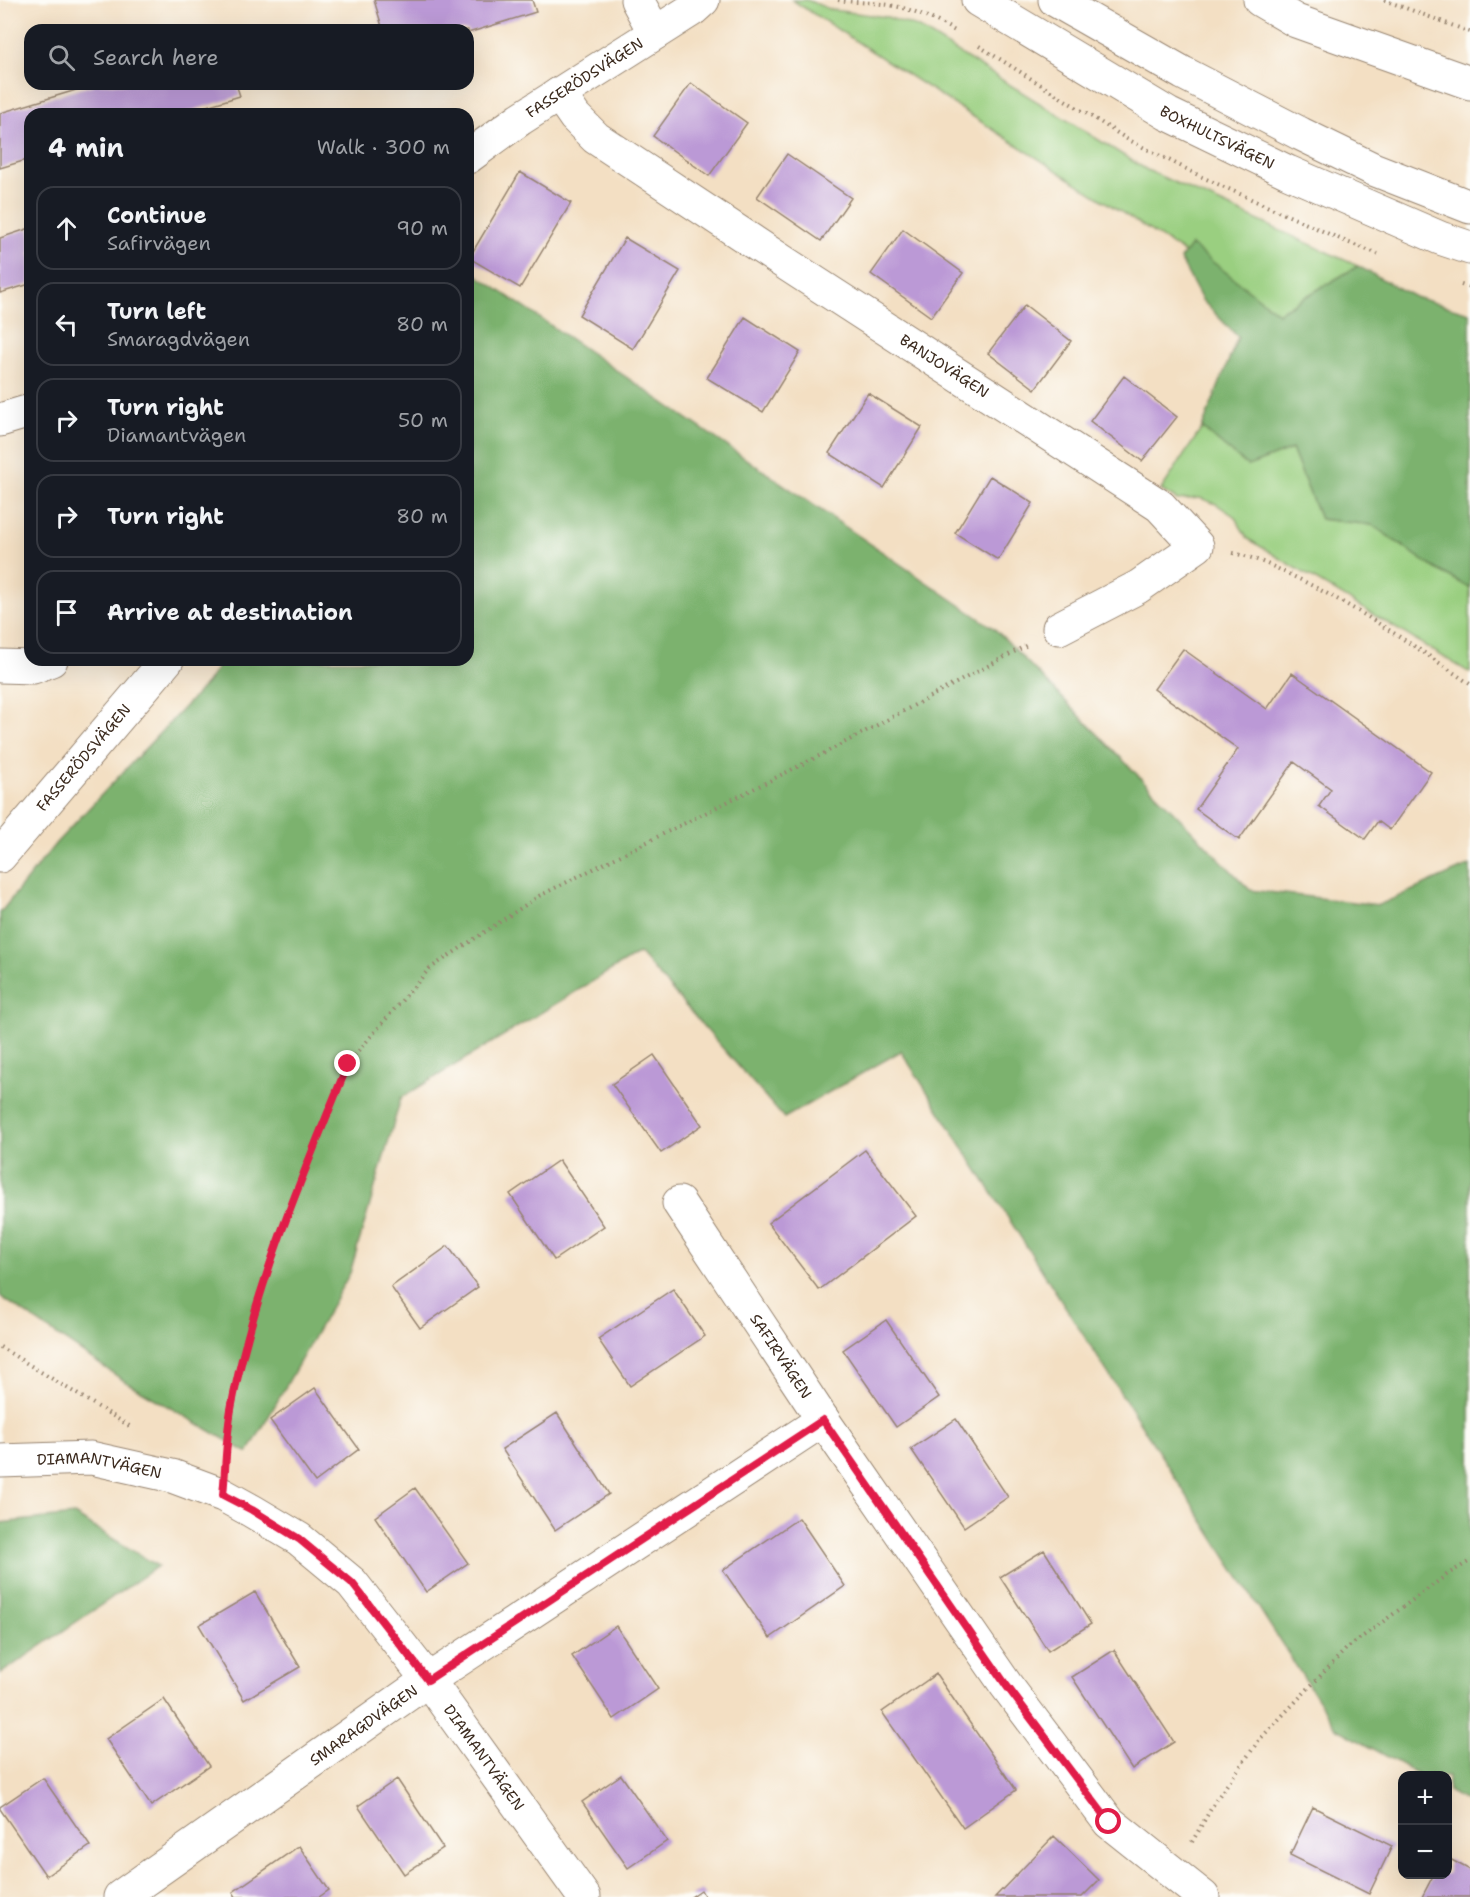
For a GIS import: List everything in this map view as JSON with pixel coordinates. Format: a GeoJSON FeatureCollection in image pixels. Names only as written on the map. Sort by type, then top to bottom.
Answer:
{"type":"FeatureCollection","features":[{"type":"Feature","properties":{"kind":"street"},"geometry":{"type":"LineString","coordinates":[[637,0],[655,33]]}},
{"type":"Feature","properties":{"kind":"street","name":"FASSERÖDSVÄGEN"},"geometry":{"type":"LineString","coordinates":[[474,154],[520,119],[693,9],[703,0]]}},
{"type":"Feature","properties":{"kind":"street","name":"BOXHULTSVÄGEN"},"geometry":{"type":"LineString","coordinates":[[978,0],[1168,114],[1288,172],[1440,238],[1470,248]]}},
{"type":"Feature","properties":{"kind":"street"},"geometry":{"type":"LineString","coordinates":[[1055,0],[1183,73],[1301,134],[1373,169],[1470,207]]}},
{"type":"Feature","properties":{"kind":"street"},"geometry":{"type":"LineString","coordinates":[[1267,1],[1296,21],[1470,83]]}},
{"type":"Feature","properties":{"kind":"street","name":"BANJOVÄGEN"},"geometry":{"type":"LineString","coordinates":[[559,94],[575,117],[596,138],[798,272],[1160,506],[1197,546]]}},
{"type":"Feature","properties":{"kind":"street"},"geometry":{"type":"LineString","coordinates":[[1059,628],[1138,587],[1197,546]]}},
{"type":"Feature","properties":{"kind":"street"},"geometry":{"type":"LineString","coordinates":[[0,666],[36,666]]}},
{"type":"Feature","properties":{"kind":"street","name":"FASSERÖDSVÄGEN"},"geometry":{"type":"LineString","coordinates":[[0,856],[162,666]]}},
{"type":"Feature","properties":{"kind":"street","name":"SAFIRVÄGEN"},"geometry":{"type":"LineString","coordinates":[[680,1203],[823,1420],[1006,1685],[1109,1822],[1203,1897]]}},
{"type":"Feature","properties":{"kind":"street","name":"SMARAGDVÄGEN"},"geometry":{"type":"LineString","coordinates":[[120,1897],[428,1680],[823,1420]]}},
{"type":"Feature","properties":{"kind":"street","name":"DIAMANTVÄGEN"},"geometry":{"type":"LineString","coordinates":[[0,1461],[91,1458],[172,1476],[223,1495],[299,1539],[352,1583],[428,1680],[584,1897]]}},
{"type":"Feature","properties":{"kind":"path"},"geometry":{"type":"LineString","coordinates":[[1384,0],[1470,32]]}},
{"type":"Feature","properties":{"kind":"path"},"geometry":{"type":"LineString","coordinates":[[1197,546],[1252,557],[1343,601],[1417,647],[1470,684]]}},
{"type":"Feature","properties":{"kind":"path"},"geometry":{"type":"LineString","coordinates":[[223,1495],[232,1406],[253,1318],[299,1184],[348,1064],[429,969],[539,896],[823,754],[1059,628]]}},
{"type":"Feature","properties":{"kind":"path"},"geometry":{"type":"LineString","coordinates":[[0,1347],[134,1430]]}},
{"type":"Feature","properties":{"kind":"path"},"geometry":{"type":"LineString","coordinates":[[1173,1874],[1216,1800],[1260,1739],[1347,1648],[1448,1574],[1470,1561]]}},
{"type":"Feature","properties":{"kind":"green space"},"geometry":{"type":"Polygon","coordinates":[[[792,0],[807,0],[832,10],[887,17],[917,27],[1147,170],[1358,266],[1278,313],[792,0]]]}},
{"type":"Feature","properties":{"kind":"green space"},"geometry":{"type":"Polygon","coordinates":[[[1191,245],[1278,313],[1358,266],[1415,297],[1470,313],[1470,588],[1433,567],[1372,525],[1320,519],[1292,449],[1248,466],[1202,428],[1238,337],[1202,300],[1180,259],[1191,245]]]}},
{"type":"Feature","properties":{"kind":"green space"},"geometry":{"type":"Polygon","coordinates":[[[474,273],[995,629],[1250,890],[1379,905],[1470,865],[1470,1804],[1452,1793],[1452,1771],[1413,1771],[1336,1728],[901,1051],[784,1118],[639,953],[401,1098],[350,1273],[248,1453],[126,1382],[0,1296],[0,913],[56,843],[207,683],[218,666],[474,666],[474,273]]]}},
{"type":"Feature","properties":{"kind":"green space"},"geometry":{"type":"Polygon","coordinates":[[[1202,428],[1248,466],[1292,449],[1320,519],[1372,525],[1433,567],[1470,588],[1470,673],[1248,539],[1234,516],[1216,504],[1200,498],[1177,500],[1161,490],[1202,428]]]}},
{"type":"Feature","properties":{"kind":"green space"},"geometry":{"type":"Polygon","coordinates":[[[74,1515],[158,1566],[0,1674],[0,1523],[74,1515]]]}},
{"type":"Feature","properties":{"kind":"building"},"geometry":{"type":"Polygon","coordinates":[[[374,0],[532,0],[536,12],[474,31],[474,24],[381,24],[374,0]]]}},
{"type":"Feature","properties":{"kind":"building"},"geometry":{"type":"Polygon","coordinates":[[[691,83],[747,123],[709,176],[653,136],[691,83]]]}},
{"type":"Feature","properties":{"kind":"building"},"geometry":{"type":"Polygon","coordinates":[[[76,90],[238,90],[240,96],[200,108],[24,108],[24,161],[0,168],[0,113],[76,90]]]}},
{"type":"Feature","properties":{"kind":"building"},"geometry":{"type":"Polygon","coordinates":[[[787,154],[851,198],[821,241],[757,197],[787,154]]]}},
{"type":"Feature","properties":{"kind":"building"},"geometry":{"type":"Polygon","coordinates":[[[520,172],[571,203],[520,288],[474,261],[474,250],[520,172]]]}},
{"type":"Feature","properties":{"kind":"building"},"geometry":{"type":"Polygon","coordinates":[[[903,229],[963,273],[931,317],[871,274],[903,229]]]}},
{"type":"Feature","properties":{"kind":"building"},"geometry":{"type":"Polygon","coordinates":[[[24,230],[24,286],[0,293],[0,238],[24,230]]]}},
{"type":"Feature","properties":{"kind":"building"},"geometry":{"type":"Polygon","coordinates":[[[625,238],[680,271],[633,349],[579,315],[625,238]]]}},
{"type":"Feature","properties":{"kind":"building"},"geometry":{"type":"Polygon","coordinates":[[[1025,305],[1071,341],[1035,389],[988,353],[1025,305]]]}},
{"type":"Feature","properties":{"kind":"building"},"geometry":{"type":"Polygon","coordinates":[[[745,317],[800,352],[763,412],[707,378],[745,317]]]}},
{"type":"Feature","properties":{"kind":"building"},"geometry":{"type":"Polygon","coordinates":[[[1124,376],[1177,417],[1142,461],[1090,421],[1124,376]]]}},
{"type":"Feature","properties":{"kind":"building"},"geometry":{"type":"Polygon","coordinates":[[[868,393],[922,427],[884,488],[829,453],[868,393]]]}},
{"type":"Feature","properties":{"kind":"building"},"geometry":{"type":"Polygon","coordinates":[[[990,476],[1033,503],[998,560],[955,533],[990,476]]]}},
{"type":"Feature","properties":{"kind":"building"},"geometry":{"type":"Polygon","coordinates":[[[1183,649],[1267,709],[1292,673],[1431,772],[1390,830],[1378,821],[1365,839],[1319,806],[1331,789],[1294,762],[1239,840],[1196,809],[1238,749],[1154,689],[1183,649]]]}},
{"type":"Feature","properties":{"kind":"building"},"geometry":{"type":"Polygon","coordinates":[[[654,1055],[702,1125],[661,1153],[612,1084],[654,1055]]]}},
{"type":"Feature","properties":{"kind":"building"},"geometry":{"type":"Polygon","coordinates":[[[865,1150],[916,1216],[819,1290],[768,1223],[865,1150]]]}},
{"type":"Feature","properties":{"kind":"building"},"geometry":{"type":"Polygon","coordinates":[[[559,1160],[604,1226],[554,1260],[510,1194],[559,1160]]]}},
{"type":"Feature","properties":{"kind":"building"},"geometry":{"type":"Polygon","coordinates":[[[448,1246],[478,1287],[420,1328],[391,1287],[448,1246]]]}},
{"type":"Feature","properties":{"kind":"building"},"geometry":{"type":"Polygon","coordinates":[[[673,1289],[705,1336],[630,1386],[598,1339],[673,1289]]]}},
{"type":"Feature","properties":{"kind":"building"},"geometry":{"type":"Polygon","coordinates":[[[886,1320],[939,1397],[896,1427],[843,1350],[886,1320]]]}},
{"type":"Feature","properties":{"kind":"building"},"geometry":{"type":"Polygon","coordinates":[[[315,1388],[359,1449],[315,1482],[270,1420],[315,1388]]]}},
{"type":"Feature","properties":{"kind":"building"},"geometry":{"type":"Polygon","coordinates":[[[557,1413],[609,1494],[555,1530],[502,1449],[557,1413]]]}},
{"type":"Feature","properties":{"kind":"building"},"geometry":{"type":"Polygon","coordinates":[[[956,1419],[1008,1497],[964,1527],[911,1449],[956,1419]]]}},
{"type":"Feature","properties":{"kind":"building"},"geometry":{"type":"Polygon","coordinates":[[[415,1488],[468,1563],[426,1592],[375,1517],[415,1488]]]}},
{"type":"Feature","properties":{"kind":"building"},"geometry":{"type":"Polygon","coordinates":[[[799,1518],[845,1586],[770,1638],[723,1570],[799,1518]]]}},
{"type":"Feature","properties":{"kind":"building"},"geometry":{"type":"Polygon","coordinates":[[[1044,1550],[1091,1624],[1048,1651],[1000,1577],[1044,1550]]]}},
{"type":"Feature","properties":{"kind":"building"},"geometry":{"type":"Polygon","coordinates":[[[255,1592],[300,1667],[244,1700],[199,1625],[255,1592]]]}},
{"type":"Feature","properties":{"kind":"building"},"geometry":{"type":"Polygon","coordinates":[[[616,1626],[658,1689],[614,1719],[572,1656],[616,1626]]]}},
{"type":"Feature","properties":{"kind":"building"},"geometry":{"type":"Polygon","coordinates":[[[1114,1650],[1174,1742],[1132,1769],[1072,1677],[1114,1650]]]}},
{"type":"Feature","properties":{"kind":"building"},"geometry":{"type":"Polygon","coordinates":[[[936,1674],[1016,1790],[963,1828],[882,1712],[936,1674]]]}},
{"type":"Feature","properties":{"kind":"building"},"geometry":{"type":"Polygon","coordinates":[[[164,1699],[209,1766],[151,1806],[106,1739],[164,1699]]]}},
{"type":"Feature","properties":{"kind":"building"},"geometry":{"type":"Polygon","coordinates":[[[621,1775],[667,1841],[628,1868],[582,1802],[621,1775]]]}},
{"type":"Feature","properties":{"kind":"building"},"geometry":{"type":"Polygon","coordinates":[[[43,1778],[90,1846],[46,1876],[0,1809],[43,1778]]]}},
{"type":"Feature","properties":{"kind":"building"},"geometry":{"type":"Polygon","coordinates":[[[397,1779],[443,1848],[404,1874],[358,1806],[397,1779]]]}},
{"type":"Feature","properties":{"kind":"building"},"geometry":{"type":"Polygon","coordinates":[[[1313,1807],[1392,1846],[1369,1894],[1290,1855],[1313,1807]]]}},
{"type":"Feature","properties":{"kind":"building"},"geometry":{"type":"Polygon","coordinates":[[[1054,1836],[1099,1880],[1082,1897],[995,1897],[1054,1836]]]}},
{"type":"Feature","properties":{"kind":"building"},"geometry":{"type":"Polygon","coordinates":[[[299,1846],[329,1890],[319,1897],[236,1897],[233,1892],[299,1846]]]}},
{"type":"Feature","properties":{"kind":"building"},"geometry":{"type":"Polygon","coordinates":[[[1452,1860],[1470,1870],[1470,1897],[1422,1897],[1431,1879],[1452,1879],[1452,1860]]]}},
{"type":"Feature","properties":{"kind":"building"},"geometry":{"type":"Polygon","coordinates":[[[701,1890],[705,1897],[691,1897],[701,1890]]]}},
{"type":"Feature","properties":{"kind":"route"},"geometry":{"type":"LineString","coordinates":[[348,1064],[299,1184],[255,1308],[232,1406],[223,1495],[299,1539],[352,1583],[428,1680],[823,1420],[1006,1685],[1109,1822]]}}]}
